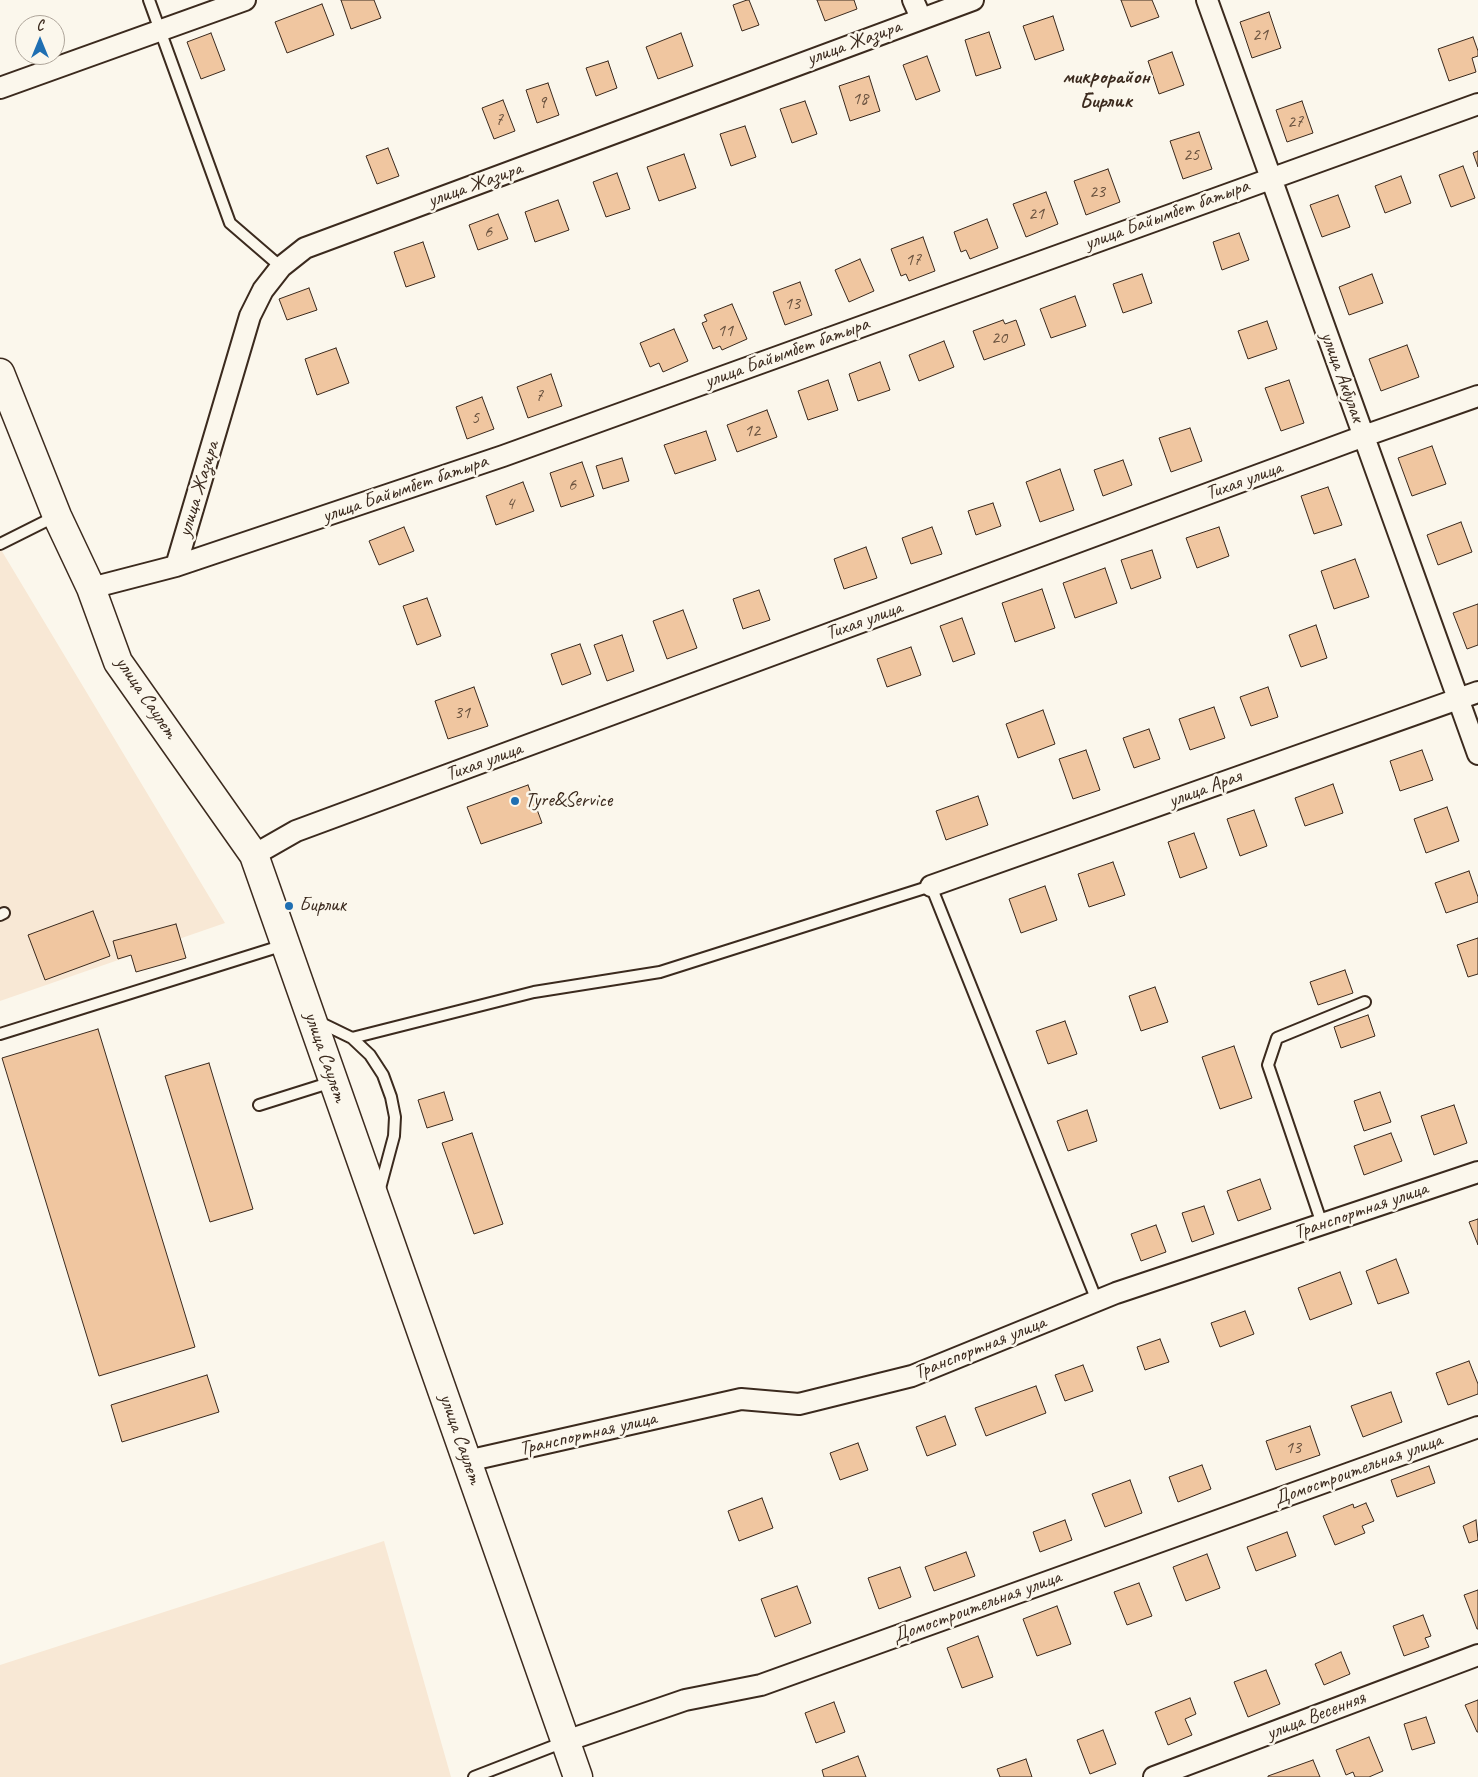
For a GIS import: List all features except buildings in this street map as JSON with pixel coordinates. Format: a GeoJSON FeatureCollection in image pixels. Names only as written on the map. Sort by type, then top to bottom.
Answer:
{"type":"FeatureCollection","features":[{"type":"Feature","properties":{"kind":"street"},"geometry":{"type":"LineString","coordinates":[[0,88],[245,0]]}},
{"type":"Feature","properties":{"kind":"street"},"geometry":{"type":"LineString","coordinates":[[913,0],[921,18]]}},
{"type":"Feature","properties":{"kind":"street","name":"улица Жазира"},"geometry":{"type":"LineString","coordinates":[[176,566],[250,316],[263,290],[281,267],[305,248],[973,0]]}},
{"type":"Feature","properties":{"kind":"street","name":"улица Акбулак"},"geometry":{"type":"LineString","coordinates":[[1207,0],[1478,754]]}},
{"type":"Feature","properties":{"kind":"street","name":"улица Байымбет батыра"},"geometry":{"type":"LineString","coordinates":[[91,588],[176,566],[503,456],[1478,104]]}},
{"type":"Feature","properties":{"kind":"street","name":"улица Саулет"},"geometry":{"type":"LineString","coordinates":[[0,373],[57,516],[91,588],[118,662],[254,855],[578,1777]]}},
{"type":"Feature","properties":{"kind":"street","name":"Тихая улица"},"geometry":{"type":"LineString","coordinates":[[254,855],[296,831],[1364,436],[1478,396]]}},
{"type":"Feature","properties":{"kind":"street","name":"улица Арая"},"geometry":{"type":"LineString","coordinates":[[931,886],[1478,692]]}},
{"type":"Feature","properties":{"kind":"street","name":"Транспортная улица"},"geometry":{"type":"LineString","coordinates":[[467,1461],[741,1399],[798,1404],[912,1376],[1097,1301],[1478,1172]]}},
{"type":"Feature","properties":{"kind":"street","name":"Домостроительная улица"},"geometry":{"type":"LineString","coordinates":[[566,1741],[685,1700],[761,1685],[1478,1427]]}},
{"type":"Feature","properties":{"kind":"street","name":"улица Весенняя"},"geometry":{"type":"LineString","coordinates":[[1154,1777],[1478,1655]]}},
{"type":"Feature","properties":{"kind":"lane"},"geometry":{"type":"LineString","coordinates":[[149,0],[230,223],[281,267]]}},
{"type":"Feature","properties":{"kind":"lane"},"geometry":{"type":"LineString","coordinates":[[0,544],[57,516]]}},
{"type":"Feature","properties":{"kind":"lane"},"geometry":{"type":"LineString","coordinates":[[352,1038],[534,992],[660,972],[931,886],[1097,1301]]}},
{"type":"Feature","properties":{"kind":"lane"},"geometry":{"type":"LineString","coordinates":[[0,1034],[285,944]]}},
{"type":"Feature","properties":{"kind":"lane"},"geometry":{"type":"LineString","coordinates":[[1322,1224],[1268,1065],[1277,1038],[1365,1002]]}},
{"type":"Feature","properties":{"kind":"lane"},"geometry":{"type":"LineString","coordinates":[[311,1019],[352,1038],[370,1055],[383,1075],[391,1097],[395,1118],[391,1150],[376,1202]]}},
{"type":"Feature","properties":{"kind":"lane"},"geometry":{"type":"LineString","coordinates":[[259,1105],[333,1081]]}},
{"type":"Feature","properties":{"kind":"lane","name":"Домостроительная улица"},"geometry":{"type":"LineString","coordinates":[[474,1777],[566,1741]]}},
{"type":"Feature","properties":{"kind":"shaded area"},"geometry":{"type":"Polygon","coordinates":[[[0,548],[225,923],[0,1001],[0,548]]]}},
{"type":"Feature","properties":{"kind":"shaded area"},"geometry":{"type":"Polygon","coordinates":[[[384,1541],[451,1777],[0,1777],[0,1665],[384,1541]]]}},
{"type":"Feature","properties":{"kind":"place","name":"Tyre&Service"},"geometry":{"type":"Point","coordinates":[515,801]}},
{"type":"Feature","properties":{"kind":"place","name":"Бирлик"},"geometry":{"type":"Point","coordinates":[289,906]}},
{"type":"Feature","properties":{"kind":"district","name":"микрорайон Бирлик"},"geometry":{"type":"Point","coordinates":[1106,89]}}]}
